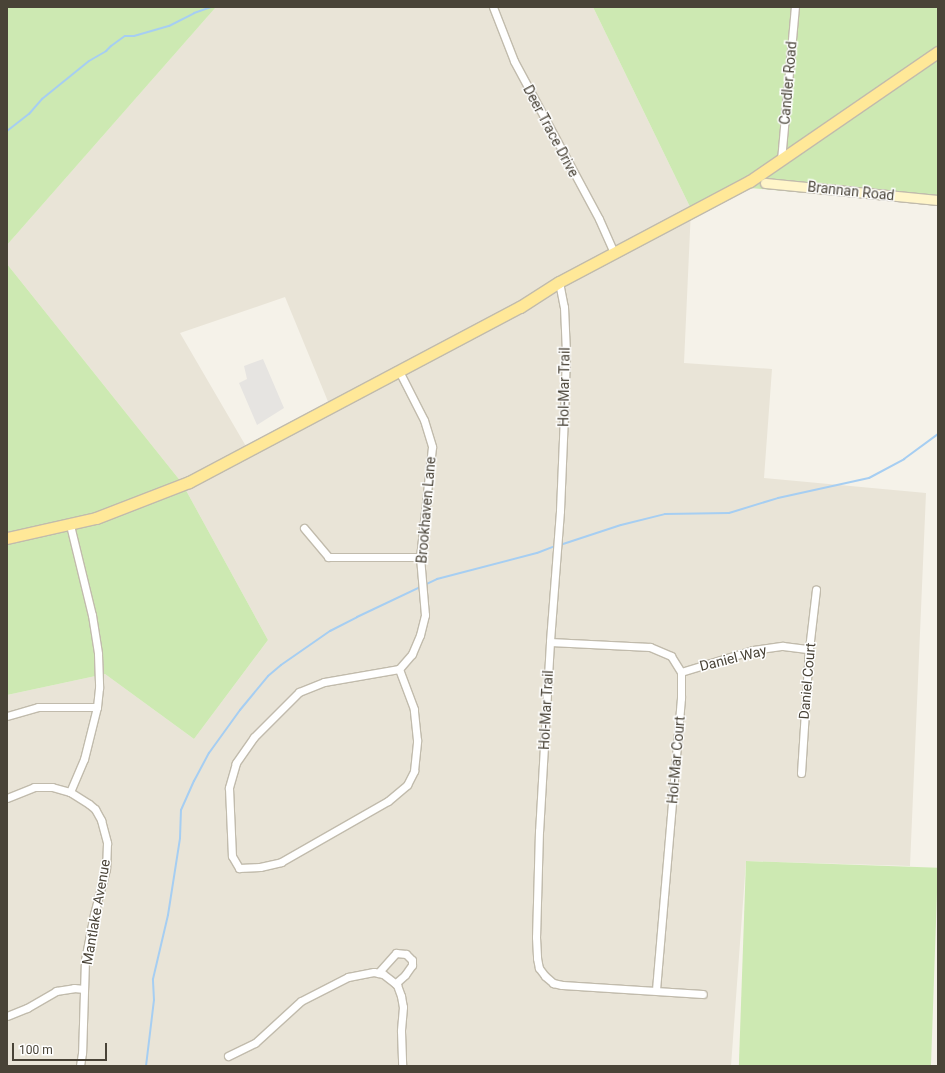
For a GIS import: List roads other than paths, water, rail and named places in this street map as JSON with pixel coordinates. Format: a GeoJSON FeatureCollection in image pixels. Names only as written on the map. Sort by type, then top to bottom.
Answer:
{"type":"FeatureCollection","features":[{"type":"Feature","properties":{"kind":"main road"},"geometry":{"type":"LineString","coordinates":[[7,538],[70,525],[103,515],[189,482],[520,307],[559,282],[750,181],[938,52]]}},
{"type":"Feature","properties":{"kind":"street","name":"Deer Trace Drive"},"geometry":{"type":"LineString","coordinates":[[492,7],[514,61],[599,219],[614,253]]}},
{"type":"Feature","properties":{"kind":"street","name":"Candler Road"},"geometry":{"type":"LineString","coordinates":[[781,160],[795,7]]}},
{"type":"Feature","properties":{"kind":"street"},"geometry":{"type":"LineString","coordinates":[[750,181],[764,183]]}},
{"type":"Feature","properties":{"kind":"street","name":"Brannan Road"},"geometry":{"type":"LineString","coordinates":[[764,183],[938,200]]}},
{"type":"Feature","properties":{"kind":"street","name":"Hol-Mar Trail"},"geometry":{"type":"LineString","coordinates":[[559,282],[564,307],[566,352],[560,511],[550,642],[537,877],[536,938],[539,968],[553,982],[562,986],[656,990],[703,994]]}},
{"type":"Feature","properties":{"kind":"street","name":"Brookhaven Lane"},"geometry":{"type":"LineString","coordinates":[[399,371],[424,420],[432,447],[420,557],[425,615],[420,636],[412,654],[399,669]]}},
{"type":"Feature","properties":{"kind":"street"},"geometry":{"type":"LineString","coordinates":[[70,525],[92,615],[98,654],[99,688],[97,707],[84,759],[70,792]]}},
{"type":"Feature","properties":{"kind":"street"},"geometry":{"type":"LineString","coordinates":[[304,528],[328,557],[420,557]]}},
{"type":"Feature","properties":{"kind":"street","name":"Daniel Court"},"geometry":{"type":"LineString","coordinates":[[801,773],[816,589]]}},
{"type":"Feature","properties":{"kind":"street"},"geometry":{"type":"LineString","coordinates":[[550,642],[650,647],[671,656],[681,672]]}},
{"type":"Feature","properties":{"kind":"street","name":"Daniel Way"},"geometry":{"type":"LineString","coordinates":[[681,672],[753,650],[783,646],[810,648]]}},
{"type":"Feature","properties":{"kind":"street"},"geometry":{"type":"LineString","coordinates":[[399,669],[414,709],[417,740],[414,771],[407,786],[388,801],[281,862],[260,867],[238,868],[232,856],[229,788],[236,763],[254,737],[299,692],[324,682],[399,669]]}},
{"type":"Feature","properties":{"kind":"street","name":"Hol-Mar Court"},"geometry":{"type":"LineString","coordinates":[[656,990],[681,698],[681,672]]}},
{"type":"Feature","properties":{"kind":"street"},"geometry":{"type":"LineString","coordinates":[[7,716],[38,706],[97,707]]}},
{"type":"Feature","properties":{"kind":"street","name":"Mantlake Avenue"},"geometry":{"type":"LineString","coordinates":[[7,798],[10,795],[34,787],[52,786],[70,792],[95,809],[101,820],[107,842],[106,869],[94,914],[85,960],[80,1066]]}},
{"type":"Feature","properties":{"kind":"street"},"geometry":{"type":"LineString","coordinates":[[378,973],[396,953],[406,954],[412,960],[411,968],[395,984]]}},
{"type":"Feature","properties":{"kind":"street"},"geometry":{"type":"LineString","coordinates":[[228,1056],[255,1043],[301,1001],[348,977],[364,972],[383,974],[395,984],[402,996],[402,1066]]}},
{"type":"Feature","properties":{"kind":"street"},"geometry":{"type":"LineString","coordinates":[[7,1016],[27,1008],[56,991],[74,988],[84,990]]}},
{"type":"Feature","properties":{"kind":"waterway"},"geometry":{"type":"LineString","coordinates":[[7,131],[29,114],[42,99],[89,61],[106,51],[125,36],[134,36],[169,26],[194,13],[211,7]]}},
{"type":"Feature","properties":{"kind":"waterway"},"geometry":{"type":"LineString","coordinates":[[560,545],[621,525],[665,514],[729,513],[778,498],[869,478],[904,459],[938,434]]}},
{"type":"Feature","properties":{"kind":"waterway"},"geometry":{"type":"LineString","coordinates":[[146,1066],[154,1000],[153,979],[168,915],[180,838],[181,810],[209,753],[240,710],[268,676],[281,665],[330,631],[437,579],[537,553],[555,546]]}}]}
